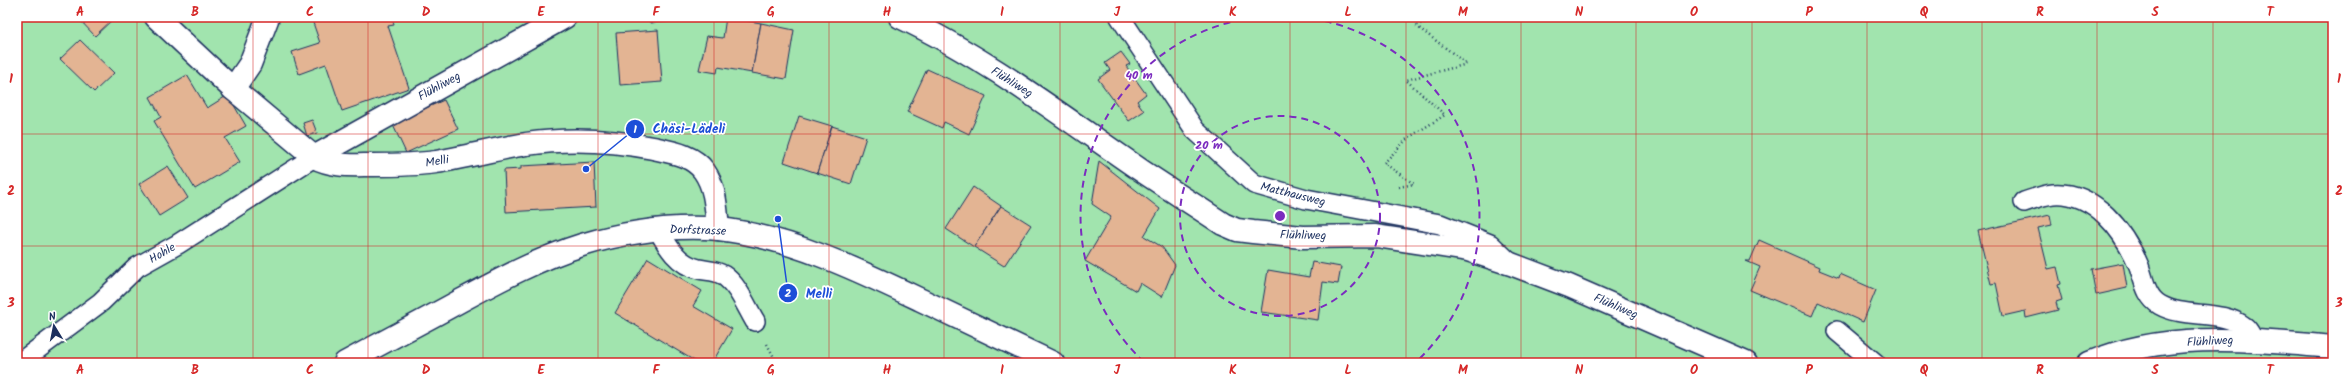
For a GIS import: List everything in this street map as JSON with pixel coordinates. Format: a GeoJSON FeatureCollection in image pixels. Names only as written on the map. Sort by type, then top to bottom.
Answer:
{"type":"FeatureCollection","features":[{"type":"Feature","properties":{"kind":"street","name":"Melli"},"geometry":{"type":"LineString","coordinates":[[156,17],[233,89],[314,157],[326,163],[342,165],[416,165],[526,144],[560,140],[598,140],[639,146],[676,153],[692,160],[703,170],[711,182],[716,205],[718,229]]}},
{"type":"Feature","properties":{"kind":"street"},"geometry":{"type":"LineString","coordinates":[[233,89],[250,64],[268,17]]}},
{"type":"Feature","properties":{"kind":"street","name":"Flühliweg"},"geometry":{"type":"LineString","coordinates":[[314,157],[565,17]]}},
{"type":"Feature","properties":{"kind":"street","name":"Flühliweg"},"geometry":{"type":"LineString","coordinates":[[900,17],[961,49],[1047,104],[1142,171],[1223,224],[1237,230],[1303,237],[1376,236],[1443,245],[1511,264],[1597,298],[1746,363]]}},
{"type":"Feature","properties":{"kind":"street","name":"Dorfstrasse"},"geometry":{"type":"LineString","coordinates":[[345,363],[485,287],[538,262],[581,246],[623,235],[658,229],[718,229],[756,235],[829,259],[881,281],[1053,363]]}},
{"type":"Feature","properties":{"kind":"street","name":"Flühliweg"},"geometry":{"type":"LineString","coordinates":[[2089,363],[2122,351],[2143,347],[2225,338],[2333,347]]}},
{"type":"Feature","properties":{"kind":"lane","name":"Matthausweg"},"geometry":{"type":"LineString","coordinates":[[1120,17],[1195,130],[1254,184],[1306,199],[1440,224],[1490,244],[1511,264]]}},
{"type":"Feature","properties":{"kind":"lane","name":"Hohle"},"geometry":{"type":"LineString","coordinates":[[20,363],[101,302],[137,267],[178,244],[314,157]]}},
{"type":"Feature","properties":{"kind":"lane"},"geometry":{"type":"LineString","coordinates":[[2024,202],[2052,194],[2069,195],[2088,202],[2104,213],[2119,232],[2131,251],[2151,298],[2170,310],[2234,322],[2246,328],[2254,340]]}},
{"type":"Feature","properties":{"kind":"lane"},"geometry":{"type":"LineString","coordinates":[[658,229],[668,248],[680,260],[698,269],[710,270],[723,275],[738,291],[755,321]]}},
{"type":"Feature","properties":{"kind":"lane"},"geometry":{"type":"LineString","coordinates":[[1837,331],[1875,363]]}},
{"type":"Feature","properties":{"kind":"path"},"geometry":{"type":"LineString","coordinates":[[1393,188],[1414,184],[1384,163],[1408,138],[1445,114],[1406,80],[1467,64],[1415,25],[1450,17]]}},
{"type":"Feature","properties":{"kind":"green space"},"geometry":{"type":"Polygon","coordinates":[[[17,17],[2333,17],[2333,363],[17,363],[17,17]]]}},
{"type":"Feature","properties":{"kind":"building"},"geometry":{"type":"Polygon","coordinates":[[[77,17],[115,17],[95,36],[77,17]]]}},
{"type":"Feature","properties":{"kind":"building"},"geometry":{"type":"Polygon","coordinates":[[[311,17],[392,17],[394,25],[388,26],[409,88],[342,111],[326,64],[299,74],[292,52],[320,43],[311,17]]]}},
{"type":"Feature","properties":{"kind":"building"},"geometry":{"type":"Polygon","coordinates":[[[650,17],[687,17],[687,20],[650,23],[650,17]]]}},
{"type":"Feature","properties":{"kind":"building"},"geometry":{"type":"Polygon","coordinates":[[[726,17],[761,23],[752,73],[718,67],[717,73],[699,70],[707,36],[723,38],[726,17]]]}},
{"type":"Feature","properties":{"kind":"building"},"geometry":{"type":"Polygon","coordinates":[[[761,23],[794,30],[786,79],[752,73],[761,23]]]}},
{"type":"Feature","properties":{"kind":"building"},"geometry":{"type":"Polygon","coordinates":[[[658,30],[662,82],[620,85],[616,33],[658,30]]]}},
{"type":"Feature","properties":{"kind":"building"},"geometry":{"type":"Polygon","coordinates":[[[80,40],[114,73],[94,92],[60,59],[80,40]]]}},
{"type":"Feature","properties":{"kind":"building"},"geometry":{"type":"Polygon","coordinates":[[[1121,52],[1130,64],[1126,66],[1146,94],[1137,101],[1144,111],[1129,121],[1098,79],[1110,70],[1105,63],[1121,52]]]}},
{"type":"Feature","properties":{"kind":"building"},"geometry":{"type":"Polygon","coordinates":[[[927,69],[986,96],[969,134],[944,122],[942,128],[907,112],[927,69]]]}},
{"type":"Feature","properties":{"kind":"building"},"geometry":{"type":"Polygon","coordinates":[[[187,75],[207,108],[228,95],[246,126],[225,138],[240,162],[195,189],[154,121],[161,117],[150,97],[187,75]]]}},
{"type":"Feature","properties":{"kind":"building"},"geometry":{"type":"Polygon","coordinates":[[[444,100],[458,129],[406,153],[392,123],[444,100]]]}},
{"type":"Feature","properties":{"kind":"building"},"geometry":{"type":"Polygon","coordinates":[[[799,116],[832,126],[817,173],[784,162],[799,116]]]}},
{"type":"Feature","properties":{"kind":"building"},"geometry":{"type":"Polygon","coordinates":[[[312,120],[317,133],[307,136],[303,123],[312,120]]]}},
{"type":"Feature","properties":{"kind":"building"},"geometry":{"type":"Polygon","coordinates":[[[832,126],[866,137],[851,184],[817,173],[832,126]]]}},
{"type":"Feature","properties":{"kind":"building"},"geometry":{"type":"Polygon","coordinates":[[[1099,161],[1160,209],[1144,236],[1162,247],[1175,265],[1162,297],[1140,283],[1136,291],[1085,261],[1111,217],[1092,204],[1099,161]]]}},
{"type":"Feature","properties":{"kind":"building"},"geometry":{"type":"Polygon","coordinates":[[[594,162],[596,207],[506,212],[504,170],[521,169],[521,166],[594,162]]]}},
{"type":"Feature","properties":{"kind":"building"},"geometry":{"type":"Polygon","coordinates":[[[168,166],[188,198],[159,216],[139,184],[168,166]]]}},
{"type":"Feature","properties":{"kind":"building"},"geometry":{"type":"Polygon","coordinates":[[[973,187],[1001,206],[974,247],[946,229],[973,187]]]}},
{"type":"Feature","properties":{"kind":"building"},"geometry":{"type":"Polygon","coordinates":[[[1001,206],[1031,225],[1004,266],[974,247],[1001,206]]]}},
{"type":"Feature","properties":{"kind":"building"},"geometry":{"type":"Polygon","coordinates":[[[2050,215],[2052,225],[2038,228],[2048,269],[2057,267],[2061,284],[2058,285],[2062,300],[2056,302],[2058,310],[2026,318],[2025,311],[2003,316],[1996,283],[1991,284],[1978,231],[2050,215]]]}},
{"type":"Feature","properties":{"kind":"building"},"geometry":{"type":"Polygon","coordinates":[[[1759,240],[1820,267],[1819,270],[1839,278],[1840,274],[1876,290],[1863,322],[1818,302],[1812,316],[1750,290],[1760,267],[1746,261],[1750,261],[1759,240]]]}},
{"type":"Feature","properties":{"kind":"building"},"geometry":{"type":"Polygon","coordinates":[[[648,258],[702,291],[693,306],[732,329],[712,363],[698,363],[615,313],[648,258]]]}},
{"type":"Feature","properties":{"kind":"building"},"geometry":{"type":"Polygon","coordinates":[[[1312,262],[1341,267],[1338,284],[1323,282],[1318,320],[1261,312],[1268,270],[1309,277],[1312,262]]]}},
{"type":"Feature","properties":{"kind":"building"},"geometry":{"type":"Polygon","coordinates":[[[2123,263],[2127,288],[2096,295],[2091,269],[2123,263]]]}},
{"type":"Feature","properties":{"kind":"place","name":"Chäsi-Lädeli"},"geometry":{"type":"Point","coordinates":[586,169]}},
{"type":"Feature","properties":{"kind":"place","name":"Melli"},"geometry":{"type":"Point","coordinates":[778,219]}}]}
